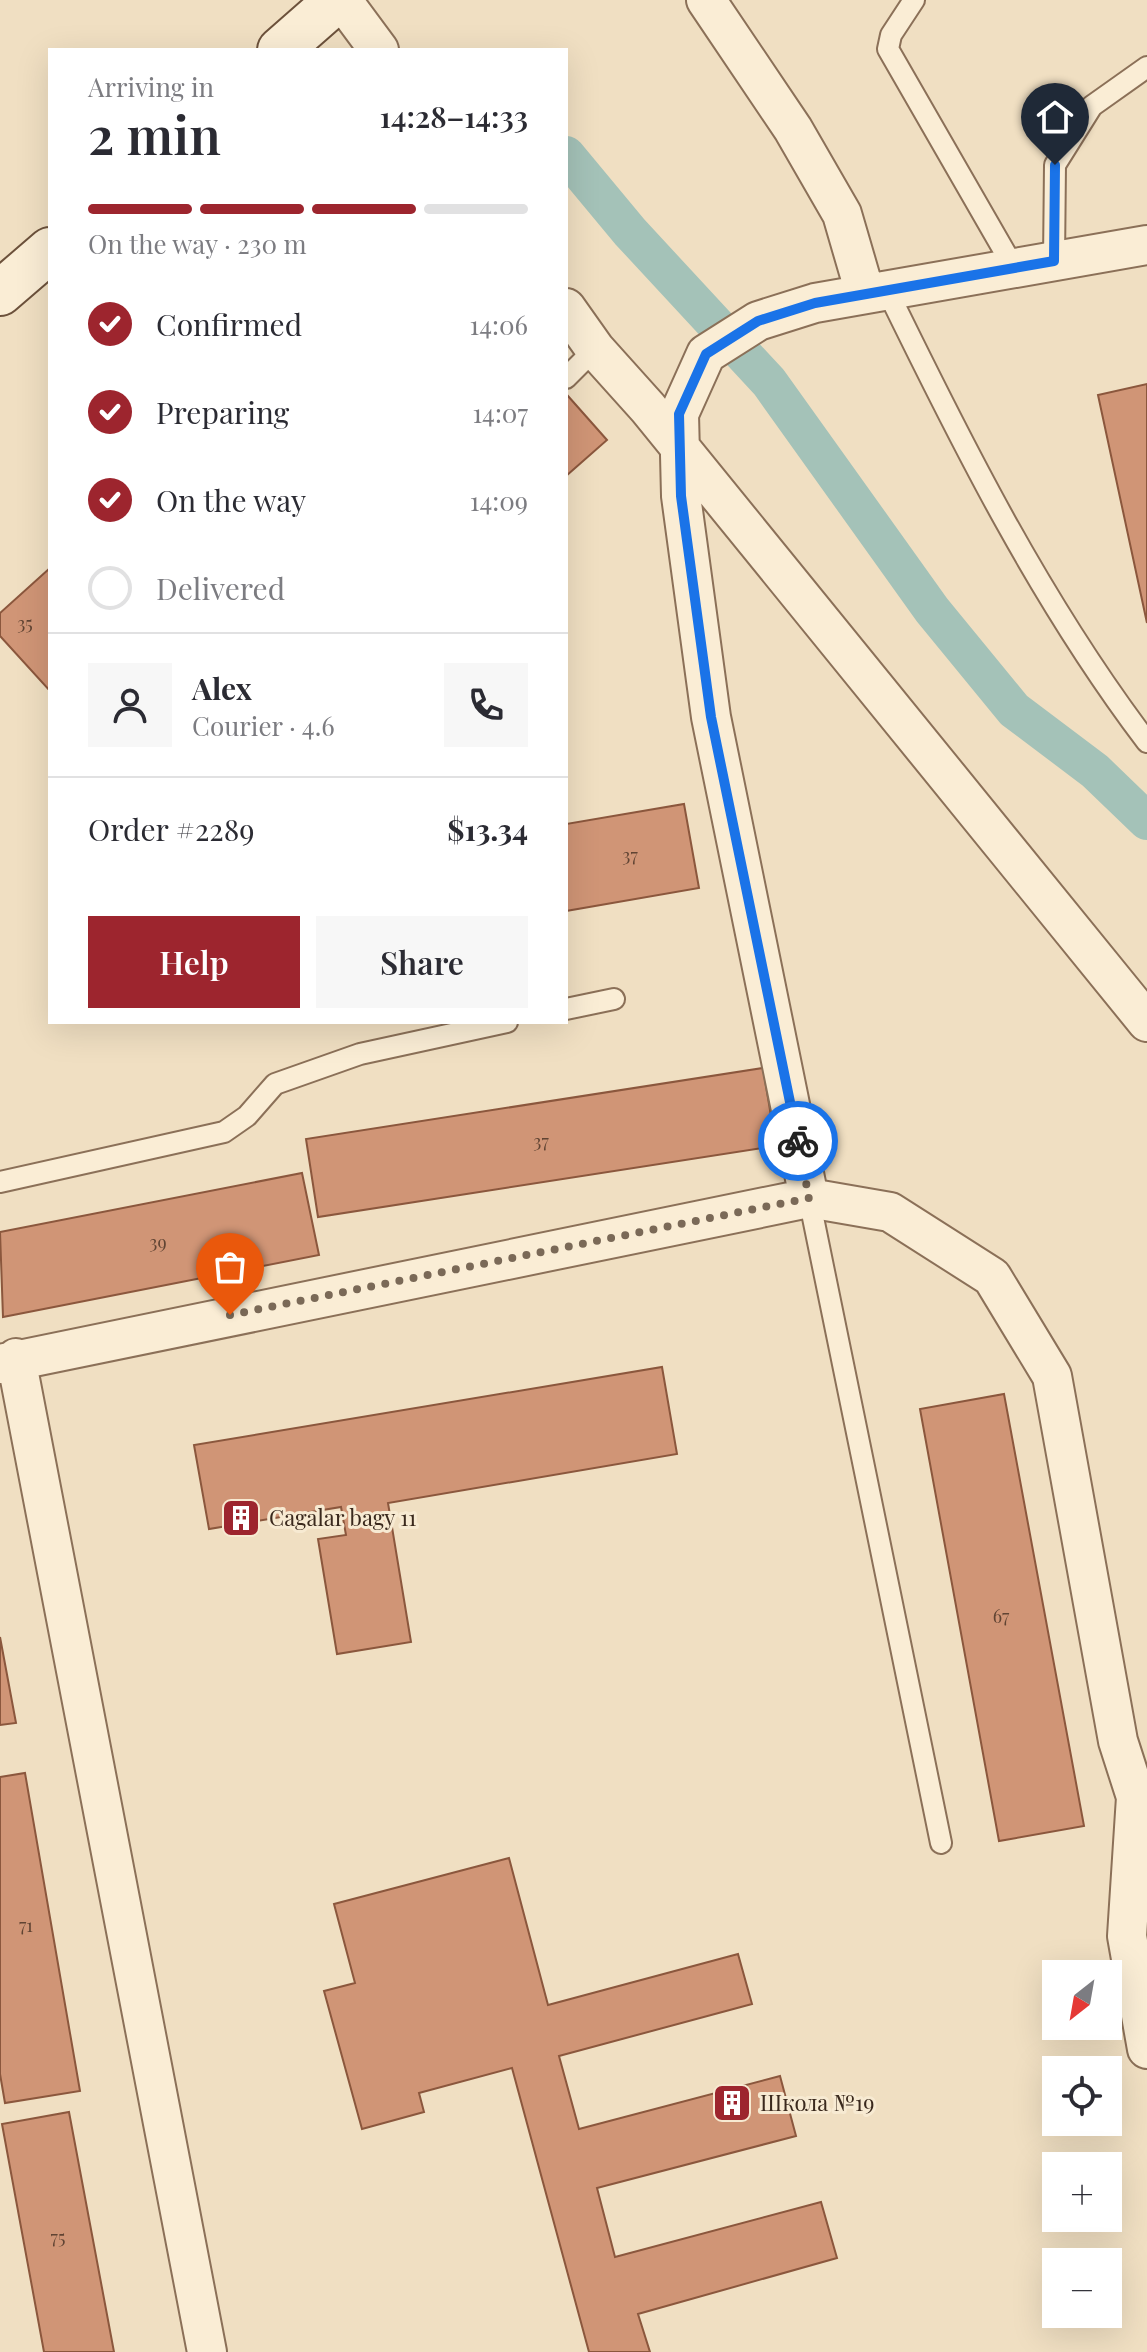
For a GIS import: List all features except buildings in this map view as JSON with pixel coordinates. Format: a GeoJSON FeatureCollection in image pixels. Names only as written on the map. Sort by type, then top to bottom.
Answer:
{"type":"FeatureCollection","features":[{"type":"Feature","properties":{"kind":"main road"},"geometry":{"type":"LineString","coordinates":[[282,48],[339,0]]}},
{"type":"Feature","properties":{"kind":"main road"},"geometry":{"type":"LineString","coordinates":[[0,293],[48,252]]}},
{"type":"Feature","properties":{"kind":"street"},"geometry":{"type":"LineString","coordinates":[[339,0],[377,48]]}},
{"type":"Feature","properties":{"kind":"street"},"geometry":{"type":"LineString","coordinates":[[706,0],[793,129],[842,214],[876,292]]}},
{"type":"Feature","properties":{"kind":"street"},"geometry":{"type":"LineString","coordinates":[[809,1198],[711,717],[681,496],[679,414],[706,354],[758,321],[815,303],[1147,245]]}},
{"type":"Feature","properties":{"kind":"street"},"geometry":{"type":"LineString","coordinates":[[568,311],[595,349],[1147,1022]]}},
{"type":"Feature","properties":{"kind":"street"},"geometry":{"type":"LineString","coordinates":[[207,2352],[8,1361],[809,1198],[890,1212],[992,1277],[1052,1376],[1118,1741],[1142,1801],[1127,1936],[1147,2049]]}},
{"type":"Feature","properties":{"kind":"lane"},"geometry":{"type":"LineString","coordinates":[[914,0],[891,35],[888,49],[1014,268]]}},
{"type":"Feature","properties":{"kind":"lane"},"geometry":{"type":"LineString","coordinates":[[1054,261],[1055,165],[1092,106],[1147,67]]}},
{"type":"Feature","properties":{"kind":"lane"},"geometry":{"type":"LineString","coordinates":[[876,292],[970,461],[1096,674],[1147,742]]}},
{"type":"Feature","properties":{"kind":"lane"},"geometry":{"type":"LineString","coordinates":[[568,376],[595,349]]}},
{"type":"Feature","properties":{"kind":"lane"},"geometry":{"type":"LineString","coordinates":[[568,1009],[614,999]]}},
{"type":"Feature","properties":{"kind":"lane"},"geometry":{"type":"LineString","coordinates":[[0,1182],[224,1132],[247,1116],[275,1084],[360,1054],[498,1024]]}},
{"type":"Feature","properties":{"kind":"lane"},"geometry":{"type":"LineString","coordinates":[[809,1198],[941,1843]]}},
{"type":"Feature","properties":{"kind":"waterway"},"geometry":{"type":"LineString","coordinates":[[568,157],[630,232],[769,382],[932,610],[1014,710],[1095,771],[1147,821]]}},
{"type":"Feature","properties":{"kind":"way so far"},"geometry":{"type":"LineString","coordinates":[[230,1315],[809,1198],[798,1141]]}},
{"type":"Feature","properties":{"kind":"place","name":"Cagalar bagy 11"},"geometry":{"type":"Point","coordinates":[241,1518]}},
{"type":"Feature","properties":{"kind":"place","name":"Школа №19"},"geometry":{"type":"Point","coordinates":[732,2103]}},
{"type":"Feature","properties":{"kind":"route"},"geometry":{"type":"LineString","coordinates":[[798,1141],[711,717],[681,496],[679,414],[706,354],[758,321],[815,303],[1054,261],[1055,165]]}}]}
